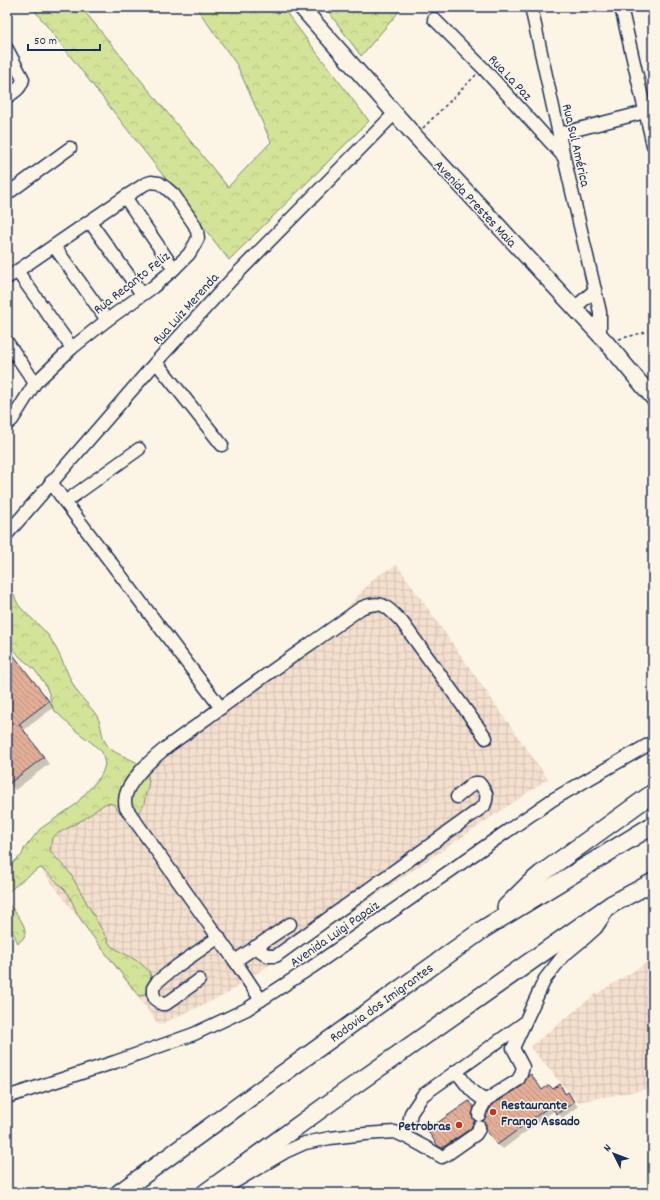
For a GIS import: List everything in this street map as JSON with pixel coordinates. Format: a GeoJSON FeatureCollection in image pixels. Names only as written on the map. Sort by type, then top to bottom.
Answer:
{"type":"FeatureCollection","features":[{"type":"Feature","properties":{"kind":"highway"},"geometry":{"type":"LineString","coordinates":[[485,928],[541,874],[653,793]]}},
{"type":"Feature","properties":{"kind":"highway","name":"Rodovia dos Imigrantes"},"geometry":{"type":"LineString","coordinates":[[119,1193],[485,928],[653,825]]}},
{"type":"Feature","properties":{"kind":"highway"},"geometry":{"type":"LineString","coordinates":[[205,1193],[612,904],[653,882]]}},
{"type":"Feature","properties":{"kind":"main road","name":"Avenida Prestes Maia"},"geometry":{"type":"LineString","coordinates":[[301,7],[415,136],[603,339],[653,398]]}},
{"type":"Feature","properties":{"kind":"street","name":"Rua Sul América"},"geometry":{"type":"LineString","coordinates":[[531,7],[600,312],[603,339]]}},
{"type":"Feature","properties":{"kind":"street"},"geometry":{"type":"LineString","coordinates":[[621,7],[649,110],[653,145]]}},
{"type":"Feature","properties":{"kind":"street","name":"Rua La Paz"},"geometry":{"type":"LineString","coordinates":[[434,19],[483,68],[564,158]]}},
{"type":"Feature","properties":{"kind":"street"},"geometry":{"type":"LineString","coordinates":[[7,49],[11,66],[23,79],[19,88],[7,97]]}},
{"type":"Feature","properties":{"kind":"street"},"geometry":{"type":"LineString","coordinates":[[559,134],[649,110]]}},
{"type":"Feature","properties":{"kind":"street","name":"Rua Luiz Merenda"},"geometry":{"type":"LineString","coordinates":[[7,534],[156,362],[232,279],[395,113]]}},
{"type":"Feature","properties":{"kind":"street"},"geometry":{"type":"LineString","coordinates":[[7,194],[70,148]]}},
{"type":"Feature","properties":{"kind":"street","name":"Rua Recanto Feliz"},"geometry":{"type":"LineString","coordinates":[[7,424],[12,420],[35,383],[72,348],[174,269],[189,254],[198,238],[197,232],[194,224],[174,195],[159,184],[151,182],[145,184],[124,198],[12,275]]}},
{"type":"Feature","properties":{"kind":"street"},"geometry":{"type":"LineString","coordinates":[[124,198],[174,269]]}},
{"type":"Feature","properties":{"kind":"street"},"geometry":{"type":"LineString","coordinates":[[90,222],[142,294]]}},
{"type":"Feature","properties":{"kind":"street"},"geometry":{"type":"LineString","coordinates":[[54,246],[107,320]]}},
{"type":"Feature","properties":{"kind":"street"},"geometry":{"type":"LineString","coordinates":[[12,275],[72,348]]}},
{"type":"Feature","properties":{"kind":"street"},"geometry":{"type":"LineString","coordinates":[[573,307],[579,304],[595,290]]}},
{"type":"Feature","properties":{"kind":"street"},"geometry":{"type":"LineString","coordinates":[[7,342],[35,383]]}},
{"type":"Feature","properties":{"kind":"street"},"geometry":{"type":"LineString","coordinates":[[156,362],[222,445]]}},
{"type":"Feature","properties":{"kind":"street"},"geometry":{"type":"LineString","coordinates":[[65,502],[140,450]]}},
{"type":"Feature","properties":{"kind":"street"},"geometry":{"type":"LineString","coordinates":[[51,482],[221,708]]}},
{"type":"Feature","properties":{"kind":"street"},"geometry":{"type":"LineString","coordinates":[[261,1000],[219,937],[126,808],[124,801],[126,791],[134,780],[154,758],[221,708],[361,608],[371,604],[380,605],[388,609],[402,622],[486,738]]}},
{"type":"Feature","properties":{"kind":"street","name":"Avenida Luigi Papaiz"},"geometry":{"type":"LineString","coordinates":[[7,1097],[115,1062],[194,1034],[240,1012],[312,967],[552,800],[653,742]]}},
{"type":"Feature","properties":{"kind":"street"},"geometry":{"type":"LineString","coordinates":[[255,947],[268,956],[276,956],[484,806],[487,798],[485,790],[479,783],[474,783],[457,797]]}},
{"type":"Feature","properties":{"kind":"street"},"geometry":{"type":"LineString","coordinates":[[216,1193],[284,1152],[305,1143],[330,1138],[395,1132],[442,1157],[476,1134],[479,1129],[481,1109],[486,1100],[518,1080],[522,1074],[523,1067],[513,1048],[545,979],[554,965],[563,956],[596,928],[612,904]]}},
{"type":"Feature","properties":{"kind":"street"},"geometry":{"type":"LineString","coordinates":[[235,961],[290,924]]}},
{"type":"Feature","properties":{"kind":"street"},"geometry":{"type":"LineString","coordinates":[[199,980],[166,1004],[162,1004],[155,999],[153,994],[153,988],[157,982],[177,966],[219,937]]}},
{"type":"Feature","properties":{"kind":"street"},"geometry":{"type":"LineString","coordinates":[[408,1128],[411,1113],[423,1095],[456,1070],[525,1023]]}},
{"type":"Feature","properties":{"kind":"street"},"geometry":{"type":"LineString","coordinates":[[456,1070],[469,1087],[482,1099],[486,1100]]}},
{"type":"Feature","properties":{"kind":"path"},"geometry":{"type":"LineString","coordinates":[[415,136],[483,68]]}},
{"type":"Feature","properties":{"kind":"path"},"geometry":{"type":"LineString","coordinates":[[603,339],[653,330]]}},
{"type":"Feature","properties":{"kind":"shaded area"},"geometry":{"type":"Polygon","coordinates":[[[397,565],[548,779],[317,935],[240,984],[229,993],[159,1025],[29,853],[275,667],[345,610],[375,577],[397,565]]]}},
{"type":"Feature","properties":{"kind":"shaded area"},"geometry":{"type":"Polygon","coordinates":[[[653,959],[653,1088],[577,1102],[530,1047],[593,996],[653,959]]]}},
{"type":"Feature","properties":{"kind":"green space"},"geometry":{"type":"Polygon","coordinates":[[[32,7],[81,7],[228,187],[271,142],[237,65],[196,7],[282,7],[369,121],[229,260],[32,7]]]}},
{"type":"Feature","properties":{"kind":"green space"},"geometry":{"type":"Polygon","coordinates":[[[325,7],[403,7],[361,56],[325,7]]]}},
{"type":"Feature","properties":{"kind":"green space"},"geometry":{"type":"Polygon","coordinates":[[[7,587],[12,591],[18,605],[48,635],[76,690],[97,716],[107,745],[112,750],[140,765],[148,776],[149,780],[144,803],[138,813],[127,816],[120,812],[113,804],[106,803],[84,819],[52,838],[50,851],[70,873],[111,946],[139,962],[149,971],[151,977],[145,995],[139,996],[87,929],[77,913],[69,895],[41,868],[33,872],[7,894],[7,868],[22,855],[24,849],[40,829],[75,805],[100,777],[105,764],[102,752],[75,730],[53,709],[45,684],[34,669],[20,657],[12,647],[7,637],[7,587]]]}},
{"type":"Feature","properties":{"kind":"green space"},"geometry":{"type":"Polygon","coordinates":[[[7,902],[19,917],[25,928],[23,939],[18,943],[7,921],[7,902]]]}},
{"type":"Feature","properties":{"kind":"building"},"geometry":{"type":"Polygon","coordinates":[[[7,647],[49,701],[19,724],[44,757],[7,785],[7,647]]]}},
{"type":"Feature","properties":{"kind":"building"},"geometry":{"type":"Polygon","coordinates":[[[531,1074],[542,1090],[549,1085],[553,1089],[560,1084],[565,1094],[568,1092],[574,1102],[557,1114],[550,1106],[497,1145],[486,1130],[486,1124],[483,1121],[492,1105],[522,1086],[531,1074]]]}},
{"type":"Feature","properties":{"kind":"building","name":"Petrobras"},"geometry":{"type":"Polygon","coordinates":[[[469,1101],[474,1107],[472,1116],[475,1121],[470,1129],[442,1148],[438,1146],[427,1130],[469,1101]]]}},
{"type":"Feature","properties":{"kind":"place","name":"Restaurante Frango Assado"},"geometry":{"type":"Point","coordinates":[493,1112]}},
{"type":"Feature","properties":{"kind":"place","name":"Petrobras"},"geometry":{"type":"Point","coordinates":[459,1125]}}]}
